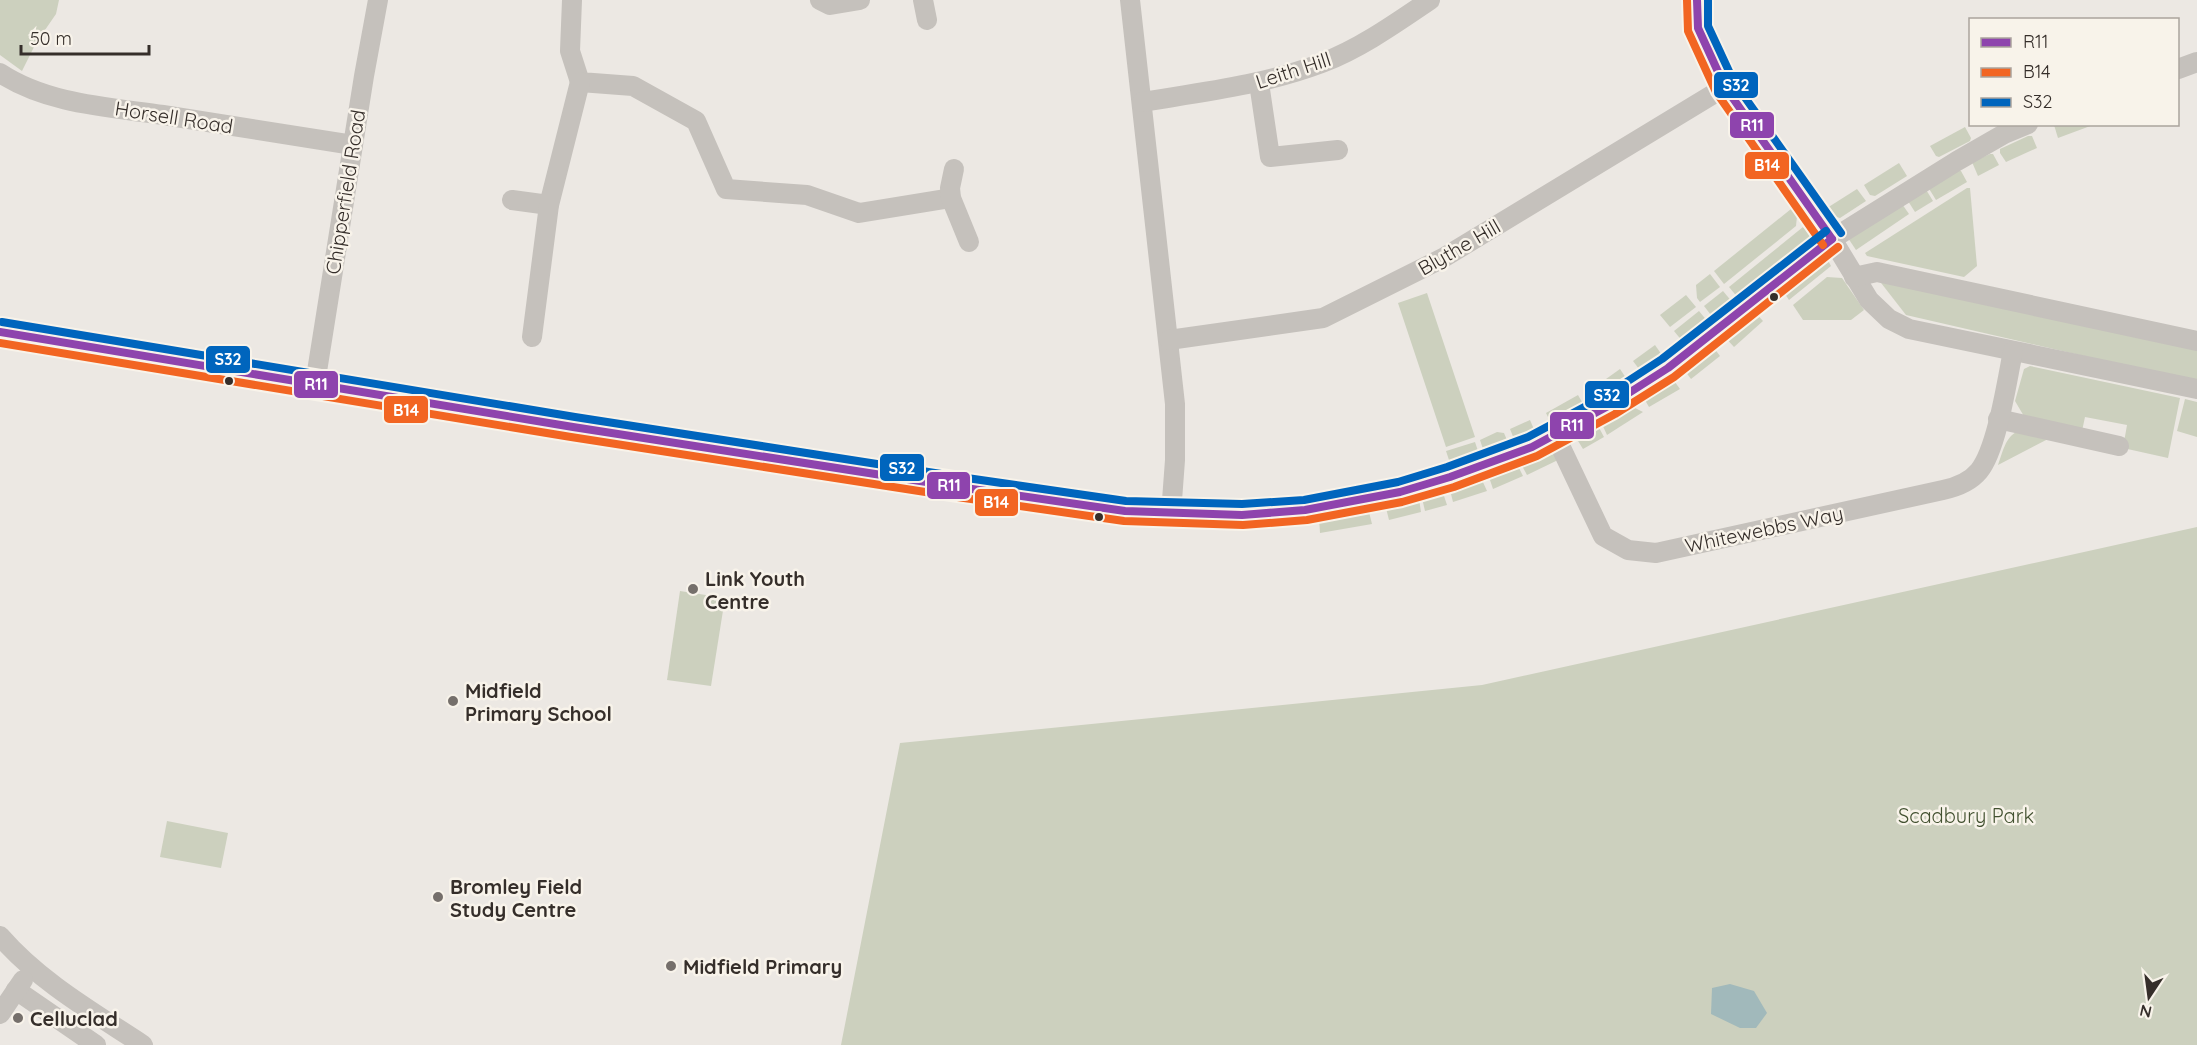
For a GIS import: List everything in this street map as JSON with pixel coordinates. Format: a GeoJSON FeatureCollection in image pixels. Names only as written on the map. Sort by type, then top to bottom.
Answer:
{"type":"FeatureCollection","features":[{"type":"Feature","properties":{"kind":"street","name":"Chipperfield Road"},"geometry":{"type":"LineString","coordinates":[[315,384],[378,0]]}},
{"type":"Feature","properties":{"kind":"street"},"geometry":{"type":"LineString","coordinates":[[532,337],[549,206],[580,82],[570,51],[572,0]]}},
{"type":"Feature","properties":{"kind":"street"},"geometry":{"type":"LineString","coordinates":[[820,0],[830,5],[860,0]]}},
{"type":"Feature","properties":{"kind":"street"},"geometry":{"type":"LineString","coordinates":[[923,0],[927,20]]}},
{"type":"Feature","properties":{"kind":"street"},"geometry":{"type":"LineString","coordinates":[[1130,0],[1169,340],[1176,429],[1171,514]]}},
{"type":"Feature","properties":{"kind":"street","name":"Leith Hill"},"geometry":{"type":"LineString","coordinates":[[1142,102],[1259,83],[1323,62],[1378,35],[1430,0]]}},
{"type":"Feature","properties":{"kind":"street"},"geometry":{"type":"LineString","coordinates":[[1697,0],[1698,28],[1725,87],[1832,239],[1854,277],[1878,311],[1898,325],[2197,389]]}},
{"type":"Feature","properties":{"kind":"street"},"geometry":{"type":"LineString","coordinates":[[2179,69],[2197,62]]}},
{"type":"Feature","properties":{"kind":"street","name":"Horsell Road"},"geometry":{"type":"LineString","coordinates":[[0,73],[18,85],[42,94],[353,145]]}},
{"type":"Feature","properties":{"kind":"street"},"geometry":{"type":"LineString","coordinates":[[580,82],[633,86],[696,121],[726,189],[807,195],[859,213],[951,198]]}},
{"type":"Feature","properties":{"kind":"street"},"geometry":{"type":"LineString","coordinates":[[1259,83],[1270,157],[1338,150]]}},
{"type":"Feature","properties":{"kind":"street","name":"Blythe Hill"},"geometry":{"type":"LineString","coordinates":[[1169,340],[1323,318],[1443,258],[1725,87]]}},
{"type":"Feature","properties":{"kind":"street"},"geometry":{"type":"LineString","coordinates":[[0,332],[711,448],[1114,509],[1171,514],[1242,516],[1305,510],[1357,502],[1450,477],[1532,447],[1555,435],[1610,405],[1668,368],[1832,239],[1958,160],[2023,126]]}},
{"type":"Feature","properties":{"kind":"street"},"geometry":{"type":"LineString","coordinates":[[954,169],[950,188],[951,198],[969,242]]}},
{"type":"Feature","properties":{"kind":"street"},"geometry":{"type":"LineString","coordinates":[[513,200],[549,206]]}},
{"type":"Feature","properties":{"kind":"street"},"geometry":{"type":"LineString","coordinates":[[1854,277],[1877,272],[2197,341]]}},
{"type":"Feature","properties":{"kind":"street","name":"Whitewebbs Way"},"geometry":{"type":"LineString","coordinates":[[1555,435],[1604,536],[1619,547],[1647,553],[1954,488],[1972,478],[1983,464],[1998,419],[2013,351]]}},
{"type":"Feature","properties":{"kind":"street"},"geometry":{"type":"LineString","coordinates":[[1998,419],[2120,446]]}},
{"type":"Feature","properties":{"kind":"street"},"geometry":{"type":"LineString","coordinates":[[0,936],[31,968],[143,1045]]}},
{"type":"Feature","properties":{"kind":"street"},"geometry":{"type":"LineString","coordinates":[[0,1014],[31,968]]}},
{"type":"Feature","properties":{"kind":"street"},"geometry":{"type":"LineString","coordinates":[[16,990],[96,1045]]}},
{"type":"Feature","properties":{"kind":"green space"},"geometry":{"type":"Polygon","coordinates":[[[0,0],[59,0],[56,14],[36,43],[22,71],[0,55],[0,0]]]}},
{"type":"Feature","properties":{"kind":"green space"},"geometry":{"type":"Polygon","coordinates":[[[2055,126],[2090,126],[2058,138],[2055,126]]]}},
{"type":"Feature","properties":{"kind":"green space"},"geometry":{"type":"Polygon","coordinates":[[[1965,127],[1971,138],[1970,141],[1939,157],[1936,156],[1930,146],[1965,127]]]}},
{"type":"Feature","properties":{"kind":"green space"},"geometry":{"type":"Polygon","coordinates":[[[2032,136],[2037,148],[2006,162],[2000,149],[2032,136]]]}},
{"type":"Feature","properties":{"kind":"green space"},"geometry":{"type":"Polygon","coordinates":[[[1993,154],[1999,165],[1978,176],[1972,162],[1993,154]]]}},
{"type":"Feature","properties":{"kind":"green space"},"geometry":{"type":"Polygon","coordinates":[[[1899,163],[1907,176],[1875,196],[1870,195],[1864,185],[1899,163]]]}},
{"type":"Feature","properties":{"kind":"green space"},"geometry":{"type":"Polygon","coordinates":[[[1956,170],[1961,171],[1967,182],[1936,200],[1928,187],[1956,170]]]}},
{"type":"Feature","properties":{"kind":"green space"},"geometry":{"type":"Polygon","coordinates":[[[1925,188],[1933,201],[1915,212],[1908,201],[1925,188]]]}},
{"type":"Feature","properties":{"kind":"green space"},"geometry":{"type":"Polygon","coordinates":[[[1970,188],[1977,266],[1964,277],[1867,256],[1865,253],[1970,188]]]}},
{"type":"Feature","properties":{"kind":"green space"},"geometry":{"type":"Polygon","coordinates":[[[1857,189],[1866,201],[1840,218],[1833,216],[1827,208],[1857,189]]]}},
{"type":"Feature","properties":{"kind":"green space"},"geometry":{"type":"Polygon","coordinates":[[[1902,204],[1909,214],[1856,250],[1848,238],[1902,204]]]}},
{"type":"Feature","properties":{"kind":"green space"},"geometry":{"type":"Polygon","coordinates":[[[1791,209],[1797,216],[1796,226],[1724,284],[1714,271],[1791,209]]]}},
{"type":"Feature","properties":{"kind":"green space"},"geometry":{"type":"Polygon","coordinates":[[[1803,227],[1813,239],[1739,299],[1729,287],[1803,227]]]}},
{"type":"Feature","properties":{"kind":"green space"},"geometry":{"type":"Polygon","coordinates":[[[1825,255],[1831,266],[1789,300],[1781,288],[1825,255]]]}},
{"type":"Feature","properties":{"kind":"green space"},"geometry":{"type":"Polygon","coordinates":[[[1710,274],[1720,287],[1700,302],[1697,298],[1696,285],[1710,274]]]}},
{"type":"Feature","properties":{"kind":"green space"},"geometry":{"type":"Polygon","coordinates":[[[1827,277],[1842,278],[1864,310],[1851,320],[1803,320],[1793,305],[1827,277]]]}},
{"type":"Feature","properties":{"kind":"green space"},"geometry":{"type":"Polygon","coordinates":[[[1878,279],[2197,346],[2197,382],[1906,315],[1878,279]]]}},
{"type":"Feature","properties":{"kind":"green space"},"geometry":{"type":"Polygon","coordinates":[[[1723,291],[1733,303],[1714,319],[1704,306],[1723,291]]]}},
{"type":"Feature","properties":{"kind":"green space"},"geometry":{"type":"Polygon","coordinates":[[[1427,293],[1475,437],[1446,447],[1398,303],[1427,293]]]}},
{"type":"Feature","properties":{"kind":"green space"},"geometry":{"type":"Polygon","coordinates":[[[1686,295],[1696,307],[1670,327],[1660,315],[1686,295]]]}},
{"type":"Feature","properties":{"kind":"green space"},"geometry":{"type":"Polygon","coordinates":[[[1753,310],[1763,321],[1734,347],[1723,335],[1753,310]]]}},
{"type":"Feature","properties":{"kind":"green space"},"geometry":{"type":"Polygon","coordinates":[[[1699,311],[1708,322],[1683,342],[1674,331],[1699,311]]]}},
{"type":"Feature","properties":{"kind":"green space"},"geometry":{"type":"Polygon","coordinates":[[[1711,344],[1720,356],[1691,379],[1682,367],[1711,344]]]}},
{"type":"Feature","properties":{"kind":"green space"},"geometry":{"type":"Polygon","coordinates":[[[1655,345],[1662,355],[1661,359],[1642,373],[1633,361],[1655,345]]]}},
{"type":"Feature","properties":{"kind":"green space"},"geometry":{"type":"Polygon","coordinates":[[[2030,366],[2180,398],[2168,458],[2123,448],[2127,425],[2085,417],[2082,431],[2025,418],[2015,401],[2024,369],[2030,366]]]}},
{"type":"Feature","properties":{"kind":"green space"},"geometry":{"type":"Polygon","coordinates":[[[1620,369],[1628,381],[1626,384],[1602,400],[1597,398],[1592,389],[1620,369]]]}},
{"type":"Feature","properties":{"kind":"green space"},"geometry":{"type":"Polygon","coordinates":[[[1668,378],[1672,378],[1680,389],[1649,407],[1642,395],[1668,378]]]}},
{"type":"Feature","properties":{"kind":"green space"},"geometry":{"type":"Polygon","coordinates":[[[1578,395],[1586,409],[1553,427],[1546,413],[1578,395]]]}},
{"type":"Feature","properties":{"kind":"green space"},"geometry":{"type":"Polygon","coordinates":[[[2185,399],[2197,402],[2197,437],[2177,431],[2185,399]]]}},
{"type":"Feature","properties":{"kind":"green space"},"geometry":{"type":"Polygon","coordinates":[[[1629,405],[1643,412],[1607,435],[1601,422],[1629,405]]]}},
{"type":"Feature","properties":{"kind":"green space"},"geometry":{"type":"Polygon","coordinates":[[[1530,420],[1536,434],[1516,444],[1510,429],[1530,420]]]}},
{"type":"Feature","properties":{"kind":"green space"},"geometry":{"type":"Polygon","coordinates":[[[1597,424],[1604,437],[1583,449],[1575,436],[1597,424]]]}},
{"type":"Feature","properties":{"kind":"green space"},"geometry":{"type":"Polygon","coordinates":[[[2018,431],[2048,439],[1998,465],[2007,441],[2018,431]]]}},
{"type":"Feature","properties":{"kind":"green space"},"geometry":{"type":"Polygon","coordinates":[[[1497,432],[1504,433],[1509,445],[1485,455],[1480,440],[1497,432]]]}},
{"type":"Feature","properties":{"kind":"green space"},"geometry":{"type":"Polygon","coordinates":[[[1475,442],[1480,457],[1451,466],[1446,451],[1475,442]]]}},
{"type":"Feature","properties":{"kind":"green space"},"geometry":{"type":"Polygon","coordinates":[[[1543,451],[1554,455],[1558,460],[1527,475],[1520,462],[1543,451]]]}},
{"type":"Feature","properties":{"kind":"green space"},"geometry":{"type":"Polygon","coordinates":[[[1517,464],[1523,476],[1493,489],[1489,477],[1491,473],[1517,464]]]}},
{"type":"Feature","properties":{"kind":"green space"},"geometry":{"type":"Polygon","coordinates":[[[1478,478],[1482,480],[1487,491],[1453,502],[1450,490],[1452,487],[1478,478]]]}},
{"type":"Feature","properties":{"kind":"green space"},"geometry":{"type":"Polygon","coordinates":[[[1440,491],[1447,505],[1425,511],[1423,496],[1440,491]]]}},
{"type":"Feature","properties":{"kind":"green space"},"geometry":{"type":"Polygon","coordinates":[[[1419,499],[1421,512],[1389,520],[1387,505],[1419,499]]]}},
{"type":"Feature","properties":{"kind":"green space"},"geometry":{"type":"Polygon","coordinates":[[[1365,510],[1369,512],[1372,524],[1320,533],[1319,518],[1365,510]]]}},
{"type":"Feature","properties":{"kind":"green space","name":"Scadbury Park"},"geometry":{"type":"Polygon","coordinates":[[[2197,527],[2197,1045],[841,1045],[900,743],[1482,685],[2197,527]]]}},
{"type":"Feature","properties":{"kind":"green space"},"geometry":{"type":"Polygon","coordinates":[[[680,591],[725,598],[711,686],[667,680],[680,591]]]}},
{"type":"Feature","properties":{"kind":"green space"},"geometry":{"type":"Polygon","coordinates":[[[167,821],[228,833],[221,868],[160,857],[167,821]]]}},
{"type":"Feature","properties":{"kind":"water"},"geometry":{"type":"Polygon","coordinates":[[[1730,984],[1754,991],[1767,1013],[1756,1028],[1740,1028],[1711,1014],[1712,988],[1730,984]]]}},
{"type":"Feature","properties":{"kind":"transit line","name":"B14"},"geometry":{"type":"LineString","coordinates":[[1687,0],[1688,31],[1716,92],[1823,245]]}},
{"type":"Feature","properties":{"kind":"transit line","name":"R11"},"geometry":{"type":"LineString","coordinates":[[1697,0],[1698,28],[1725,87],[1832,239]]}},
{"type":"Feature","properties":{"kind":"transit line","name":"S32"},"geometry":{"type":"LineString","coordinates":[[1708,0],[1708,26],[1734,82],[1841,233]]}},
{"type":"Feature","properties":{"kind":"transit line","name":"S32"},"geometry":{"type":"LineString","coordinates":[[2,322],[575,417],[967,478],[1126,501],[1242,504],[1304,500],[1398,482],[1447,467],[1528,437],[1605,396],[1662,359],[1826,231]]}},
{"type":"Feature","properties":{"kind":"transit line","name":"R11"},"geometry":{"type":"LineString","coordinates":[[0,332],[573,427],[965,488],[1125,511],[1242,515],[1305,510],[1400,492],[1450,477],[1532,447],[1610,405],[1668,368],[1832,239]]}},
{"type":"Feature","properties":{"kind":"transit line","name":"B14"},"geometry":{"type":"LineString","coordinates":[[0,343],[571,437],[964,498],[1124,521],[1243,525],[1307,520],[1402,502],[1454,487],[1537,456],[1615,414],[1674,377],[1838,247]]}},
{"type":"Feature","properties":{"kind":"place","name":"Link Youth Centre"},"geometry":{"type":"Point","coordinates":[693,589]}},
{"type":"Feature","properties":{"kind":"place","name":"Midfield Primary School"},"geometry":{"type":"Point","coordinates":[453,701]}},
{"type":"Feature","properties":{"kind":"place","name":"Bromley Field Study Centre"},"geometry":{"type":"Point","coordinates":[438,897]}},
{"type":"Feature","properties":{"kind":"place","name":"Midfield Primary"},"geometry":{"type":"Point","coordinates":[671,966]}},
{"type":"Feature","properties":{"kind":"place","name":"Celluclad"},"geometry":{"type":"Point","coordinates":[18,1018]}}]}
